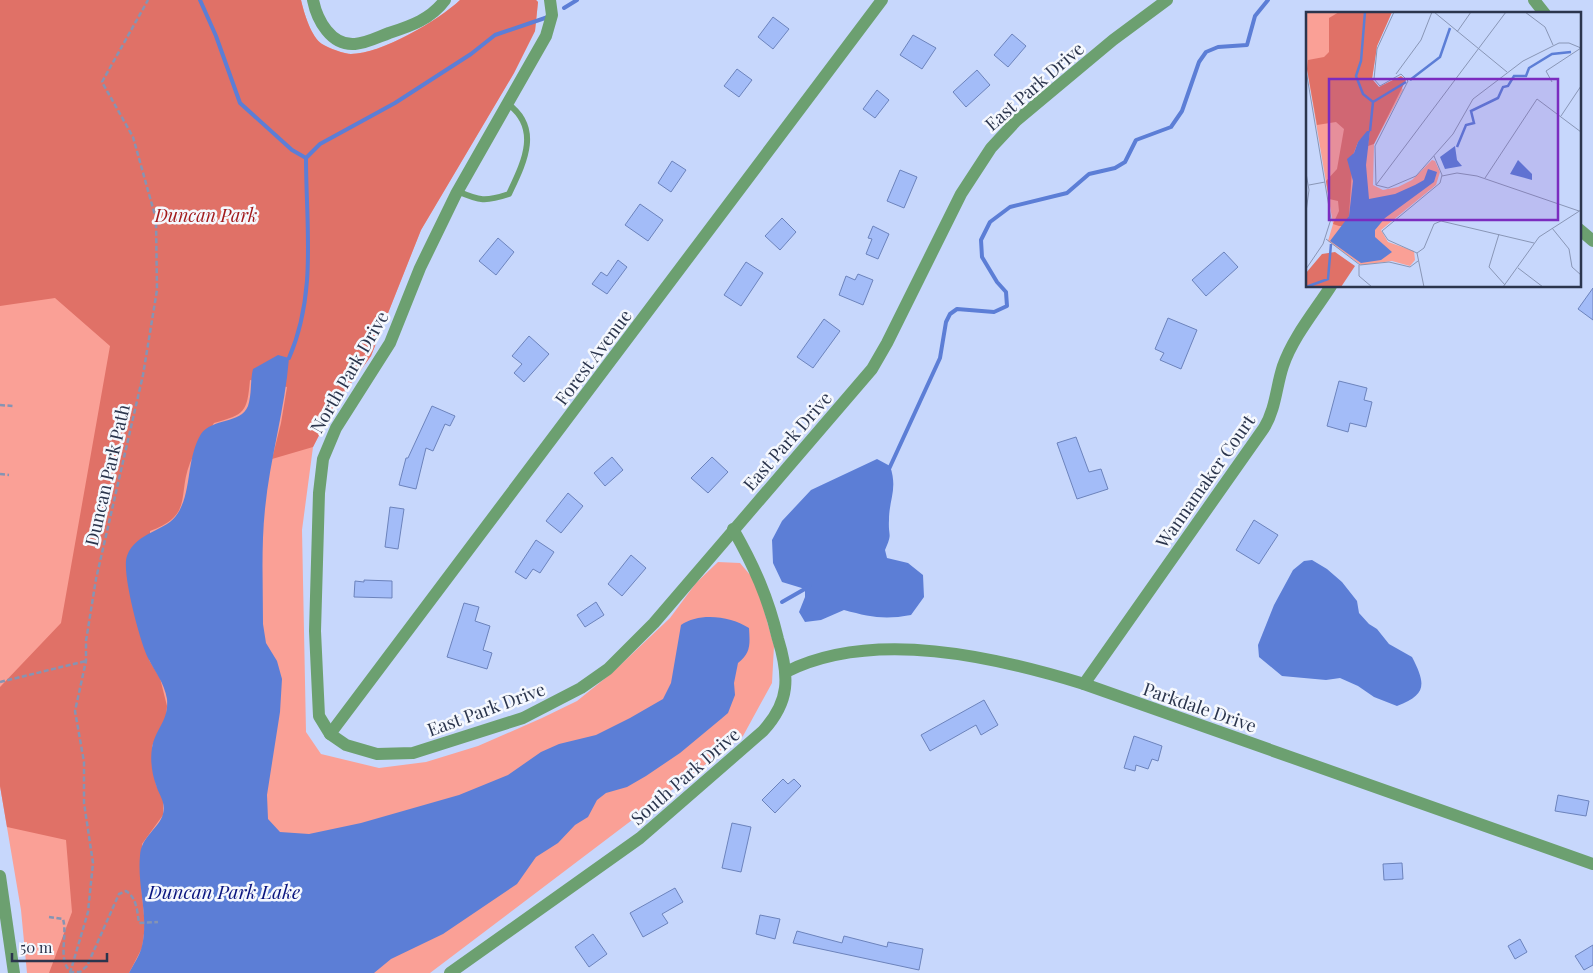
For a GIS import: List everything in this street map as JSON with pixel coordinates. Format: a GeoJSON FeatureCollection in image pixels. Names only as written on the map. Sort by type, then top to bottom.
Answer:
{"type":"FeatureCollection","features":[{"type":"Feature","properties":{"kind":"street"},"geometry":{"type":"LineString","coordinates":[[313,0],[317,16],[325,29],[337,39],[350,44],[363,42],[419,22],[445,0]]}},
{"type":"Feature","properties":{"kind":"street","name":"North Park Drive"},"geometry":{"type":"LineString","coordinates":[[330,734],[319,716],[315,657],[318,493],[323,459],[336,428],[390,343],[420,268],[457,191],[546,36],[552,16],[550,0]]}},
{"type":"Feature","properties":{"kind":"street","name":"Forest Avenue"},"geometry":{"type":"LineString","coordinates":[[330,734],[882,0]]}},
{"type":"Feature","properties":{"kind":"street","name":"East Park Drive"},"geometry":{"type":"LineString","coordinates":[[330,734],[346,745],[359,750],[377,754],[413,753],[523,718],[553,705],[581,688],[632,647],[872,369],[887,344],[961,194],[991,148],[1016,121],[1144,16],[1167,0]]}},
{"type":"Feature","properties":{"kind":"street"},"geometry":{"type":"LineString","coordinates":[[1534,0],[1543,12]]}},
{"type":"Feature","properties":{"kind":"street"},"geometry":{"type":"LineString","coordinates":[[1580,230],[1593,241]]}},
{"type":"Feature","properties":{"kind":"street","name":"Wannamaker Court"},"geometry":{"type":"LineString","coordinates":[[1084,684],[1264,428],[1274,409],[1283,365],[1290,349],[1330,288]]}},
{"type":"Feature","properties":{"kind":"street","name":"South Park Drive"},"geometry":{"type":"LineString","coordinates":[[450,973],[604,866],[676,809],[773,719],[783,697],[786,672],[765,593],[755,568],[733,529]]}},
{"type":"Feature","properties":{"kind":"street","name":"Parkdale Drive"},"geometry":{"type":"LineString","coordinates":[[786,672],[817,660],[844,654],[884,651],[929,652],[984,658],[1029,667],[1084,684],[1593,864]]}},
{"type":"Feature","properties":{"kind":"street"},"geometry":{"type":"LineString","coordinates":[[0,876],[14,973]]}},
{"type":"Feature","properties":{"kind":"lane"},"geometry":{"type":"LineString","coordinates":[[457,191],[479,200],[491,200],[509,194],[526,157],[526,133],[520,113],[508,104]]}},
{"type":"Feature","properties":{"kind":"path","name":"Duncan Park Path"},"geometry":{"type":"LineString","coordinates":[[71,972],[88,912],[93,863],[84,804],[84,762],[75,711],[86,661],[86,641],[96,580],[143,374],[157,290],[156,219],[133,137],[102,82],[148,0]]}},
{"type":"Feature","properties":{"kind":"path"},"geometry":{"type":"LineString","coordinates":[[0,404],[13,406]]}},
{"type":"Feature","properties":{"kind":"path"},"geometry":{"type":"LineString","coordinates":[[0,474],[9,475]]}},
{"type":"Feature","properties":{"kind":"path"},"geometry":{"type":"LineString","coordinates":[[0,682],[86,661]]}},
{"type":"Feature","properties":{"kind":"path"},"geometry":{"type":"LineString","coordinates":[[49,917],[63,919],[65,927],[64,960],[66,967],[71,972],[80,972],[87,966],[119,894],[126,891],[132,895],[137,908],[139,923],[158,922]]}},
{"type":"Feature","properties":{"kind":"green space","name":"Duncan Park"},"geometry":{"type":"Polygon","coordinates":[[[0,0],[301,0],[308,24],[318,41],[332,49],[351,54],[378,48],[393,42],[424,26],[460,0],[536,0],[538,2],[535,31],[514,73],[421,230],[371,356],[333,408],[313,447],[302,530],[306,732],[321,754],[379,768],[426,762],[478,746],[577,701],[613,672],[670,618],[696,583],[718,562],[740,563],[756,582],[774,646],[772,683],[743,736],[430,973],[27,973],[21,910],[0,786],[0,0]]]}},
{"type":"Feature","properties":{"kind":"green space"},"geometry":{"type":"Polygon","coordinates":[[[0,0],[301,0],[308,24],[318,41],[332,49],[351,54],[378,48],[393,42],[424,26],[460,0],[536,0],[538,2],[535,31],[514,73],[421,230],[371,356],[333,408],[313,447],[272,459],[287,387],[250,380],[247,399],[242,410],[232,417],[214,423],[195,453],[186,475],[179,511],[164,525],[150,531],[149,660],[160,678],[167,706],[166,717],[152,746],[156,785],[163,798],[163,815],[142,844],[141,885],[145,926],[142,948],[129,973],[49,973],[72,912],[66,840],[7,827],[0,786],[0,687],[61,623],[110,346],[55,298],[0,306],[0,0]]]}},
{"type":"Feature","properties":{"kind":"water","name":"Duncan Park Lake"},"geometry":{"type":"Polygon","coordinates":[[[278,355],[289,358],[267,490],[264,523],[263,624],[266,643],[277,661],[282,679],[280,712],[267,795],[268,819],[280,832],[309,834],[361,823],[459,795],[508,775],[541,752],[559,744],[596,735],[630,718],[663,699],[671,683],[681,625],[688,621],[697,618],[715,617],[742,624],[749,628],[749,648],[745,656],[738,663],[734,683],[735,695],[728,713],[680,753],[646,776],[627,787],[606,793],[597,800],[588,817],[575,825],[558,843],[536,857],[517,884],[443,934],[391,959],[374,973],[129,973],[140,953],[144,935],[144,912],[140,878],[141,849],[143,843],[161,819],[164,810],[163,802],[153,776],[151,757],[156,735],[166,713],[167,699],[164,687],[148,658],[136,623],[129,591],[127,556],[137,541],[167,524],[178,513],[185,495],[193,454],[201,434],[212,425],[233,419],[244,412],[248,406],[251,392],[253,369],[278,355]]]}},
{"type":"Feature","properties":{"kind":"water"},"geometry":{"type":"Polygon","coordinates":[[[877,459],[890,466],[893,481],[889,513],[890,537],[885,550],[887,558],[908,563],[923,575],[924,597],[911,615],[877,617],[844,610],[821,620],[805,622],[799,612],[805,597],[805,589],[782,582],[773,563],[772,540],[782,521],[811,490],[877,459]]]}},
{"type":"Feature","properties":{"kind":"water"},"geometry":{"type":"Polygon","coordinates":[[[1312,560],[1327,569],[1342,582],[1357,601],[1359,613],[1369,624],[1377,629],[1389,644],[1412,657],[1417,666],[1421,681],[1419,693],[1414,698],[1397,706],[1374,697],[1358,686],[1340,678],[1326,680],[1282,676],[1259,657],[1258,645],[1274,605],[1293,570],[1304,561],[1312,560]]]}},
{"type":"Feature","properties":{"kind":"building"},"geometry":{"type":"Polygon","coordinates":[[[773,17],[789,29],[773,49],[758,37],[773,17]]]}},
{"type":"Feature","properties":{"kind":"building"},"geometry":{"type":"Polygon","coordinates":[[[1012,34],[1026,46],[1008,67],[994,55],[1012,34]]]}},
{"type":"Feature","properties":{"kind":"building"},"geometry":{"type":"Polygon","coordinates":[[[913,35],[936,48],[922,69],[900,55],[913,35]]]}},
{"type":"Feature","properties":{"kind":"building"},"geometry":{"type":"Polygon","coordinates":[[[737,69],[752,80],[739,97],[724,86],[737,69]]]}},
{"type":"Feature","properties":{"kind":"building"},"geometry":{"type":"Polygon","coordinates":[[[977,70],[990,85],[966,107],[953,92],[977,70]]]}},
{"type":"Feature","properties":{"kind":"building"},"geometry":{"type":"Polygon","coordinates":[[[877,90],[889,100],[875,118],[863,109],[877,90]]]}},
{"type":"Feature","properties":{"kind":"building"},"geometry":{"type":"Polygon","coordinates":[[[672,161],[686,170],[671,192],[658,183],[672,161]]]}},
{"type":"Feature","properties":{"kind":"building"},"geometry":{"type":"Polygon","coordinates":[[[900,170],[917,177],[904,208],[887,201],[900,170]]]}},
{"type":"Feature","properties":{"kind":"building"},"geometry":{"type":"Polygon","coordinates":[[[640,204],[663,220],[648,241],[625,225],[640,204]]]}},
{"type":"Feature","properties":{"kind":"building"},"geometry":{"type":"Polygon","coordinates":[[[782,218],[796,232],[780,250],[765,236],[782,218]]]}},
{"type":"Feature","properties":{"kind":"building"},"geometry":{"type":"Polygon","coordinates":[[[873,226],[889,234],[878,259],[866,254],[872,239],[868,238],[873,226]]]}},
{"type":"Feature","properties":{"kind":"building"},"geometry":{"type":"Polygon","coordinates":[[[498,238],[514,252],[496,275],[479,261],[498,238]]]}},
{"type":"Feature","properties":{"kind":"building"},"geometry":{"type":"Polygon","coordinates":[[[1224,252],[1238,267],[1206,296],[1192,280],[1224,252]]]}},
{"type":"Feature","properties":{"kind":"building"},"geometry":{"type":"Polygon","coordinates":[[[618,260],[627,267],[607,294],[592,284],[601,272],[607,276],[618,260]]]}},
{"type":"Feature","properties":{"kind":"building"},"geometry":{"type":"Polygon","coordinates":[[[746,262],[763,273],[741,306],[724,295],[746,262]]]}},
{"type":"Feature","properties":{"kind":"building"},"geometry":{"type":"Polygon","coordinates":[[[858,274],[873,280],[863,305],[839,295],[846,276],[855,280],[858,274]]]}},
{"type":"Feature","properties":{"kind":"building"},"geometry":{"type":"Polygon","coordinates":[[[1593,288],[1593,320],[1578,309],[1593,288]]]}},
{"type":"Feature","properties":{"kind":"building"},"geometry":{"type":"Polygon","coordinates":[[[1168,318],[1197,330],[1181,369],[1160,360],[1164,353],[1155,349],[1168,318]]]}},
{"type":"Feature","properties":{"kind":"building"},"geometry":{"type":"Polygon","coordinates":[[[824,319],[840,331],[813,368],[797,357],[824,319]]]}},
{"type":"Feature","properties":{"kind":"building"},"geometry":{"type":"Polygon","coordinates":[[[529,336],[549,354],[524,382],[514,373],[522,364],[512,356],[529,336]]]}},
{"type":"Feature","properties":{"kind":"building"},"geometry":{"type":"Polygon","coordinates":[[[1339,381],[1367,388],[1364,400],[1372,402],[1366,427],[1350,423],[1348,432],[1327,426],[1339,381]]]}},
{"type":"Feature","properties":{"kind":"building"},"geometry":{"type":"Polygon","coordinates":[[[432,406],[455,416],[450,426],[445,424],[433,451],[426,448],[416,489],[399,485],[406,458],[408,458],[432,406]]]}},
{"type":"Feature","properties":{"kind":"building"},"geometry":{"type":"Polygon","coordinates":[[[1076,437],[1089,472],[1101,469],[1108,489],[1077,499],[1057,443],[1076,437]]]}},
{"type":"Feature","properties":{"kind":"building"},"geometry":{"type":"Polygon","coordinates":[[[612,457],[623,470],[605,486],[594,473],[612,457]]]}},
{"type":"Feature","properties":{"kind":"building"},"geometry":{"type":"Polygon","coordinates":[[[712,457],[728,472],[708,493],[691,478],[712,457]]]}},
{"type":"Feature","properties":{"kind":"building"},"geometry":{"type":"Polygon","coordinates":[[[568,493],[583,506],[561,533],[546,521],[568,493]]]}},
{"type":"Feature","properties":{"kind":"building"},"geometry":{"type":"Polygon","coordinates":[[[390,507],[404,509],[398,549],[385,547],[390,507]]]}},
{"type":"Feature","properties":{"kind":"building"},"geometry":{"type":"Polygon","coordinates":[[[1254,520],[1278,535],[1259,564],[1236,550],[1254,520]]]}},
{"type":"Feature","properties":{"kind":"building"},"geometry":{"type":"Polygon","coordinates":[[[536,540],[554,552],[540,573],[533,569],[526,579],[515,572],[536,540]]]}},
{"type":"Feature","properties":{"kind":"building"},"geometry":{"type":"Polygon","coordinates":[[[631,555],[646,568],[622,596],[608,584],[631,555]]]}},
{"type":"Feature","properties":{"kind":"building"},"geometry":{"type":"Polygon","coordinates":[[[364,580],[392,581],[392,598],[354,597],[355,581],[364,582],[364,580]]]}},
{"type":"Feature","properties":{"kind":"building"},"geometry":{"type":"Polygon","coordinates":[[[596,602],[604,615],[585,627],[577,615],[596,602]]]}},
{"type":"Feature","properties":{"kind":"building"},"geometry":{"type":"Polygon","coordinates":[[[464,603],[479,607],[475,621],[490,626],[483,650],[492,653],[487,669],[447,657],[464,603]]]}},
{"type":"Feature","properties":{"kind":"building"},"geometry":{"type":"Polygon","coordinates":[[[984,700],[998,725],[981,735],[976,725],[930,751],[921,735],[984,700]]]}},
{"type":"Feature","properties":{"kind":"building"},"geometry":{"type":"Polygon","coordinates":[[[1134,736],[1162,746],[1158,761],[1152,759],[1148,769],[1136,765],[1135,771],[1124,768],[1134,736]]]}},
{"type":"Feature","properties":{"kind":"building"},"geometry":{"type":"Polygon","coordinates":[[[783,779],[788,784],[794,779],[801,786],[775,813],[762,800],[783,779]]]}},
{"type":"Feature","properties":{"kind":"building"},"geometry":{"type":"Polygon","coordinates":[[[1558,795],[1589,801],[1586,816],[1555,811],[1558,795]]]}},
{"type":"Feature","properties":{"kind":"building"},"geometry":{"type":"Polygon","coordinates":[[[732,823],[751,827],[741,872],[722,868],[732,823]]]}},
{"type":"Feature","properties":{"kind":"building"},"geometry":{"type":"Polygon","coordinates":[[[1402,863],[1403,879],[1384,880],[1383,864],[1402,863]]]}},
{"type":"Feature","properties":{"kind":"building"},"geometry":{"type":"Polygon","coordinates":[[[675,888],[683,902],[662,914],[668,923],[643,937],[630,913],[675,888]]]}},
{"type":"Feature","properties":{"kind":"building"},"geometry":{"type":"Polygon","coordinates":[[[760,915],[780,919],[775,939],[756,934],[760,915]]]}},
{"type":"Feature","properties":{"kind":"building"},"geometry":{"type":"Polygon","coordinates":[[[797,931],[842,943],[844,936],[887,947],[888,942],[923,949],[919,970],[793,943],[797,931]]]}},
{"type":"Feature","properties":{"kind":"building"},"geometry":{"type":"Polygon","coordinates":[[[593,934],[607,954],[589,967],[575,947],[593,934]]]}},
{"type":"Feature","properties":{"kind":"building"},"geometry":{"type":"Polygon","coordinates":[[[1520,939],[1527,952],[1515,959],[1508,946],[1520,939]]]}},
{"type":"Feature","properties":{"kind":"building"},"geometry":{"type":"Polygon","coordinates":[[[1593,945],[1593,965],[1584,970],[1575,956],[1593,945]]]}},
{"type":"Feature","properties":{"kind":"waterway"},"geometry":{"type":"LineString","coordinates":[[200,0],[216,36],[240,103],[292,150],[306,158]]}},
{"type":"Feature","properties":{"kind":"waterway"},"geometry":{"type":"LineString","coordinates":[[564,8],[577,0]]}},
{"type":"Feature","properties":{"kind":"waterway"},"geometry":{"type":"LineString","coordinates":[[889,469],[940,358],[946,322],[950,314],[957,309],[994,312],[1007,306],[1006,292],[997,282],[982,257],[981,240],[990,222],[1010,207],[1067,193],[1089,174],[1115,168],[1125,162],[1136,140],[1171,127],[1182,111],[1199,62],[1206,52],[1218,47],[1247,45],[1255,16],[1268,0]]}},
{"type":"Feature","properties":{"kind":"waterway"},"geometry":{"type":"LineString","coordinates":[[289,358],[298,334],[307,284],[306,158],[320,144],[395,103],[471,54],[495,35],[548,17]]}},
{"type":"Feature","properties":{"kind":"waterway"},"geometry":{"type":"LineString","coordinates":[[782,602],[810,586]]}}]}
